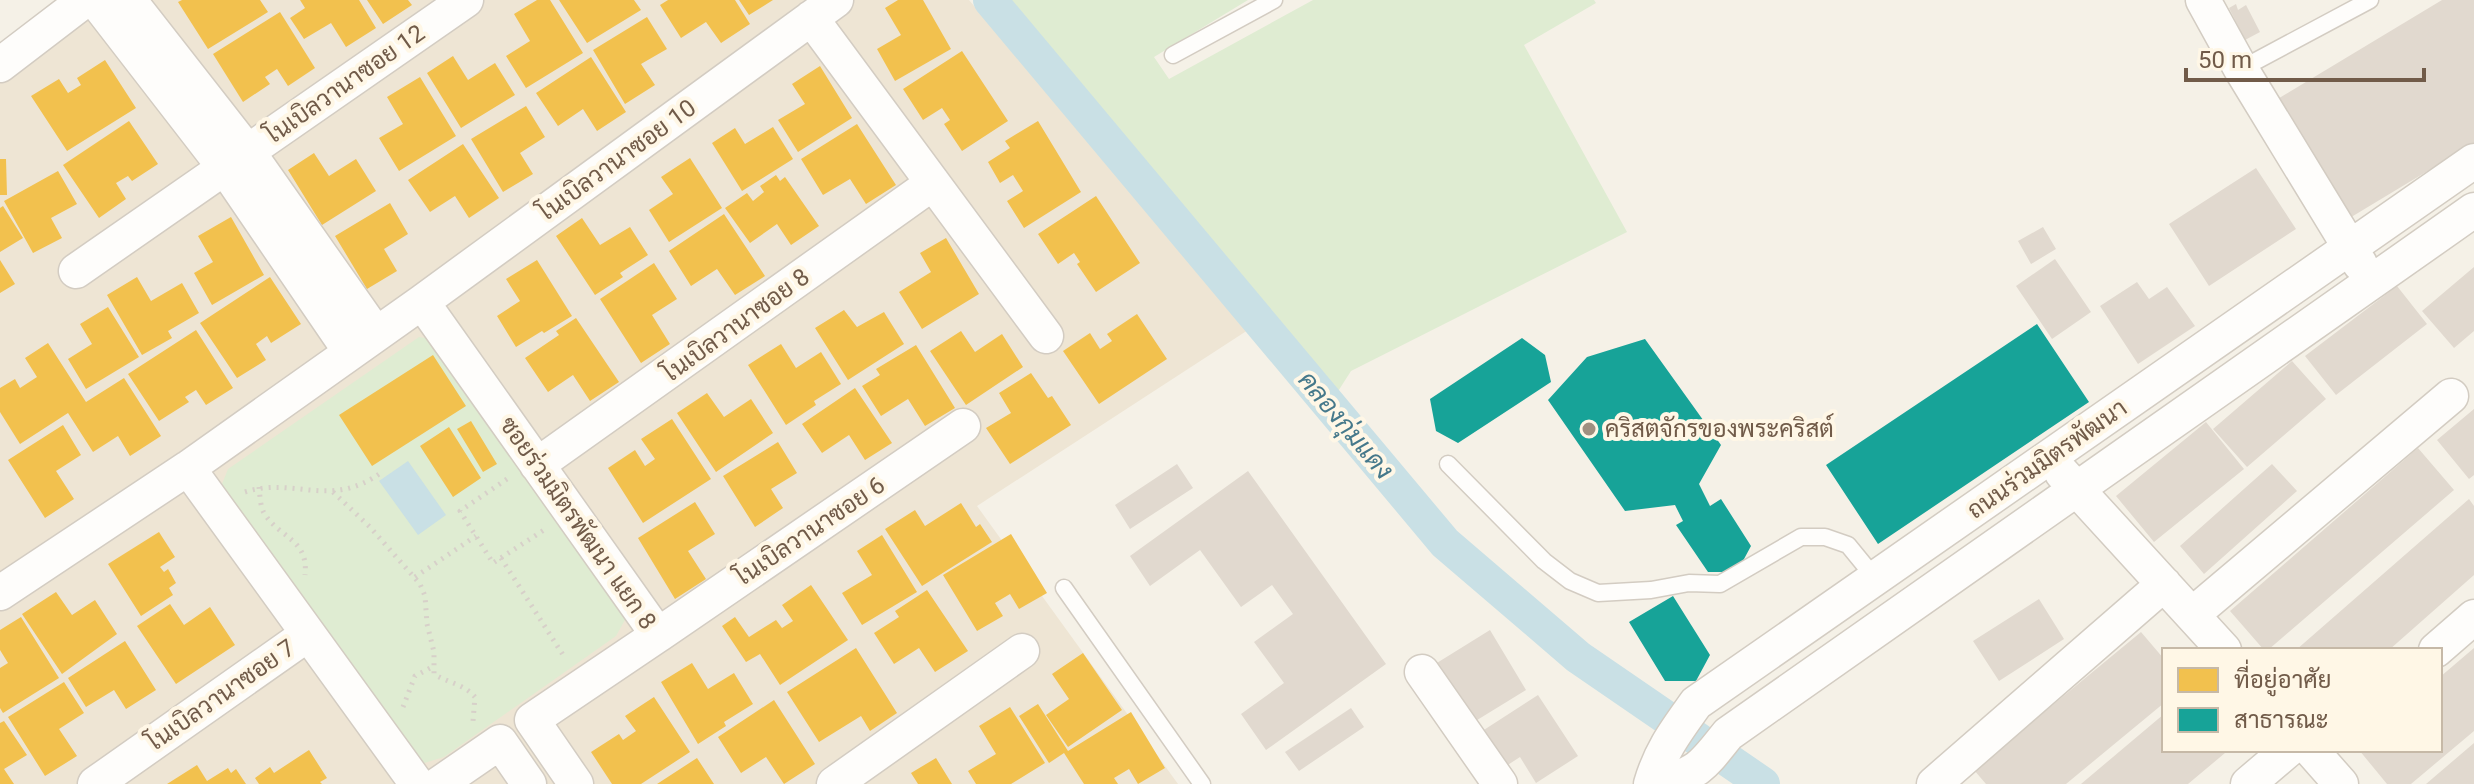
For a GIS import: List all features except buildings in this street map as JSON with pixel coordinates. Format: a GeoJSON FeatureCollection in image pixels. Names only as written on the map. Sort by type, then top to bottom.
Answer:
{"type":"FeatureCollection","features":[{"type":"Feature","properties":{"kind":"street"},"geometry":{"type":"LineString","coordinates":[[0,65],[85,0]]}},
{"type":"Feature","properties":{"kind":"street"},"geometry":{"type":"LineString","coordinates":[[95,0],[236,160]]}},
{"type":"Feature","properties":{"kind":"street"},"geometry":{"type":"LineString","coordinates":[[129,0],[363,343]]}},
{"type":"Feature","properties":{"kind":"street","name":"โนเบิลวานาซอย 12"},"geometry":{"type":"LineString","coordinates":[[76,271],[466,0]]}},
{"type":"Feature","properties":{"kind":"street"},"geometry":{"type":"LineString","coordinates":[[2203,0],[2241,69],[2372,282]]}},
{"type":"Feature","properties":{"kind":"street"},"geometry":{"type":"LineString","coordinates":[[824,9],[933,183],[1046,336]]}},
{"type":"Feature","properties":{"kind":"street","name":"โนเบิลวานาซอย 10"},"geometry":{"type":"LineString","coordinates":[[0,593],[188,468],[824,9]]}},
{"type":"Feature","properties":{"kind":"street","name":"ถนนร่วมมิตรพัฒนา"},"geometry":{"type":"LineString","coordinates":[[1651,784],[1658,760],[1669,740],[1696,703],[2474,161]]}},
{"type":"Feature","properties":{"kind":"street","name":"โนเบิลวานาซอย 8"},"geometry":{"type":"LineString","coordinates":[[536,463],[933,183]]}},
{"type":"Feature","properties":{"kind":"street","name":"ถนนร่วมมิตรพัฒนา"},"geometry":{"type":"LineString","coordinates":[[1662,784],[1691,774],[1701,767],[1728,734],[2474,210]]}},
{"type":"Feature","properties":{"kind":"street","name":"ซอยร่วมมิตรพัฒนา แยก 8"},"geometry":{"type":"LineString","coordinates":[[422,302],[658,635],[500,742]]}},
{"type":"Feature","properties":{"kind":"street"},"geometry":{"type":"LineString","coordinates":[[2193,614],[2451,396]]}},
{"type":"Feature","properties":{"kind":"street","name":"โนเบิลวานาซอย 6"},"geometry":{"type":"LineString","coordinates":[[658,635],[963,426]]}},
{"type":"Feature","properties":{"kind":"street"},"geometry":{"type":"LineString","coordinates":[[2049,456],[2075,489],[2222,648]]}},
{"type":"Feature","properties":{"kind":"street"},"geometry":{"type":"LineString","coordinates":[[188,468],[417,784]]}},
{"type":"Feature","properties":{"kind":"street"},"geometry":{"type":"LineString","coordinates":[[1934,784],[2164,584]]}},
{"type":"Feature","properties":{"kind":"street"},"geometry":{"type":"LineString","coordinates":[[2438,648],[2474,617]]}},
{"type":"Feature","properties":{"kind":"street","name":"โนเบิลวานาซอย 7"},"geometry":{"type":"LineString","coordinates":[[95,784],[308,634]]}},
{"type":"Feature","properties":{"kind":"street"},"geometry":{"type":"LineString","coordinates":[[834,784],[1022,651]]}},
{"type":"Feature","properties":{"kind":"street"},"geometry":{"type":"LineString","coordinates":[[1422,672],[1500,784]]}},
{"type":"Feature","properties":{"kind":"street"},"geometry":{"type":"LineString","coordinates":[[532,720],[576,784]]}},
{"type":"Feature","properties":{"kind":"street"},"geometry":{"type":"LineString","coordinates":[[439,784],[500,742],[529,784]]}},
{"type":"Feature","properties":{"kind":"street"},"geometry":{"type":"LineString","coordinates":[[2248,784],[2307,752]]}},
{"type":"Feature","properties":{"kind":"street"},"geometry":{"type":"LineString","coordinates":[[2310,752],[2341,784]]}},
{"type":"Feature","properties":{"kind":"lane"},"geometry":{"type":"LineString","coordinates":[[1173,55],[1274,0]]}},
{"type":"Feature","properties":{"kind":"lane"},"geometry":{"type":"LineString","coordinates":[[2241,69],[2370,0]]}},
{"type":"Feature","properties":{"kind":"lane"},"geometry":{"type":"LineString","coordinates":[[1448,464],[1544,561],[1570,581],[1598,593],[1651,590],[1689,583],[1720,584],[1801,537],[1825,537],[1848,545],[1875,578]]}},
{"type":"Feature","properties":{"kind":"lane"},"geometry":{"type":"LineString","coordinates":[[1064,588],[1202,784]]}},
{"type":"Feature","properties":{"kind":"path"},"geometry":{"type":"LineString","coordinates":[[536,463],[460,511],[493,563],[571,513]]}},
{"type":"Feature","properties":{"kind":"path"},"geometry":{"type":"LineString","coordinates":[[217,509],[244,492],[259,487],[333,492],[368,482],[382,472]]}},
{"type":"Feature","properties":{"kind":"path"},"geometry":{"type":"LineString","coordinates":[[333,492],[415,577],[425,596],[427,624],[434,652],[434,674],[468,689],[475,697],[473,721],[463,743],[471,762]]}},
{"type":"Feature","properties":{"kind":"path"},"geometry":{"type":"LineString","coordinates":[[415,577],[476,536]]}},
{"type":"Feature","properties":{"kind":"path"},"geometry":{"type":"LineString","coordinates":[[501,558],[583,686]]}},
{"type":"Feature","properties":{"kind":"path"},"geometry":{"type":"LineString","coordinates":[[379,731],[400,715],[415,676],[434,666]]}},
{"type":"Feature","properties":{"kind":"shaded area"},"geometry":{"type":"Polygon","coordinates":[[[55,0],[969,0],[1248,330],[977,506],[1178,784],[0,784],[0,43],[55,0]]]}},
{"type":"Feature","properties":{"kind":"green space"},"geometry":{"type":"Polygon","coordinates":[[[1011,0],[1248,0],[1154,57],[1169,79],[1313,0],[1594,0],[1596,3],[1524,45],[1627,232],[1351,371],[1335,396],[1011,0]]]}},
{"type":"Feature","properties":{"kind":"green space"},"geometry":{"type":"Polygon","coordinates":[[[419,337],[437,340],[626,618],[616,636],[444,757],[421,764],[237,517],[222,484],[228,469],[419,337]]]}},
{"type":"Feature","properties":{"kind":"water"},"geometry":{"type":"Polygon","coordinates":[[[408,461],[446,515],[418,535],[379,481],[408,461]]]}},
{"type":"Feature","properties":{"kind":"waterway","name":"คลองกุ่มแดง"},"geometry":{"type":"LineString","coordinates":[[990,0],[1445,543],[1578,657],[1763,784]]}},
{"type":"Feature","properties":{"kind":"place","name":"คริสตจักรของพระคริสต์"},"geometry":{"type":"Point","coordinates":[1589,429]}}]}
